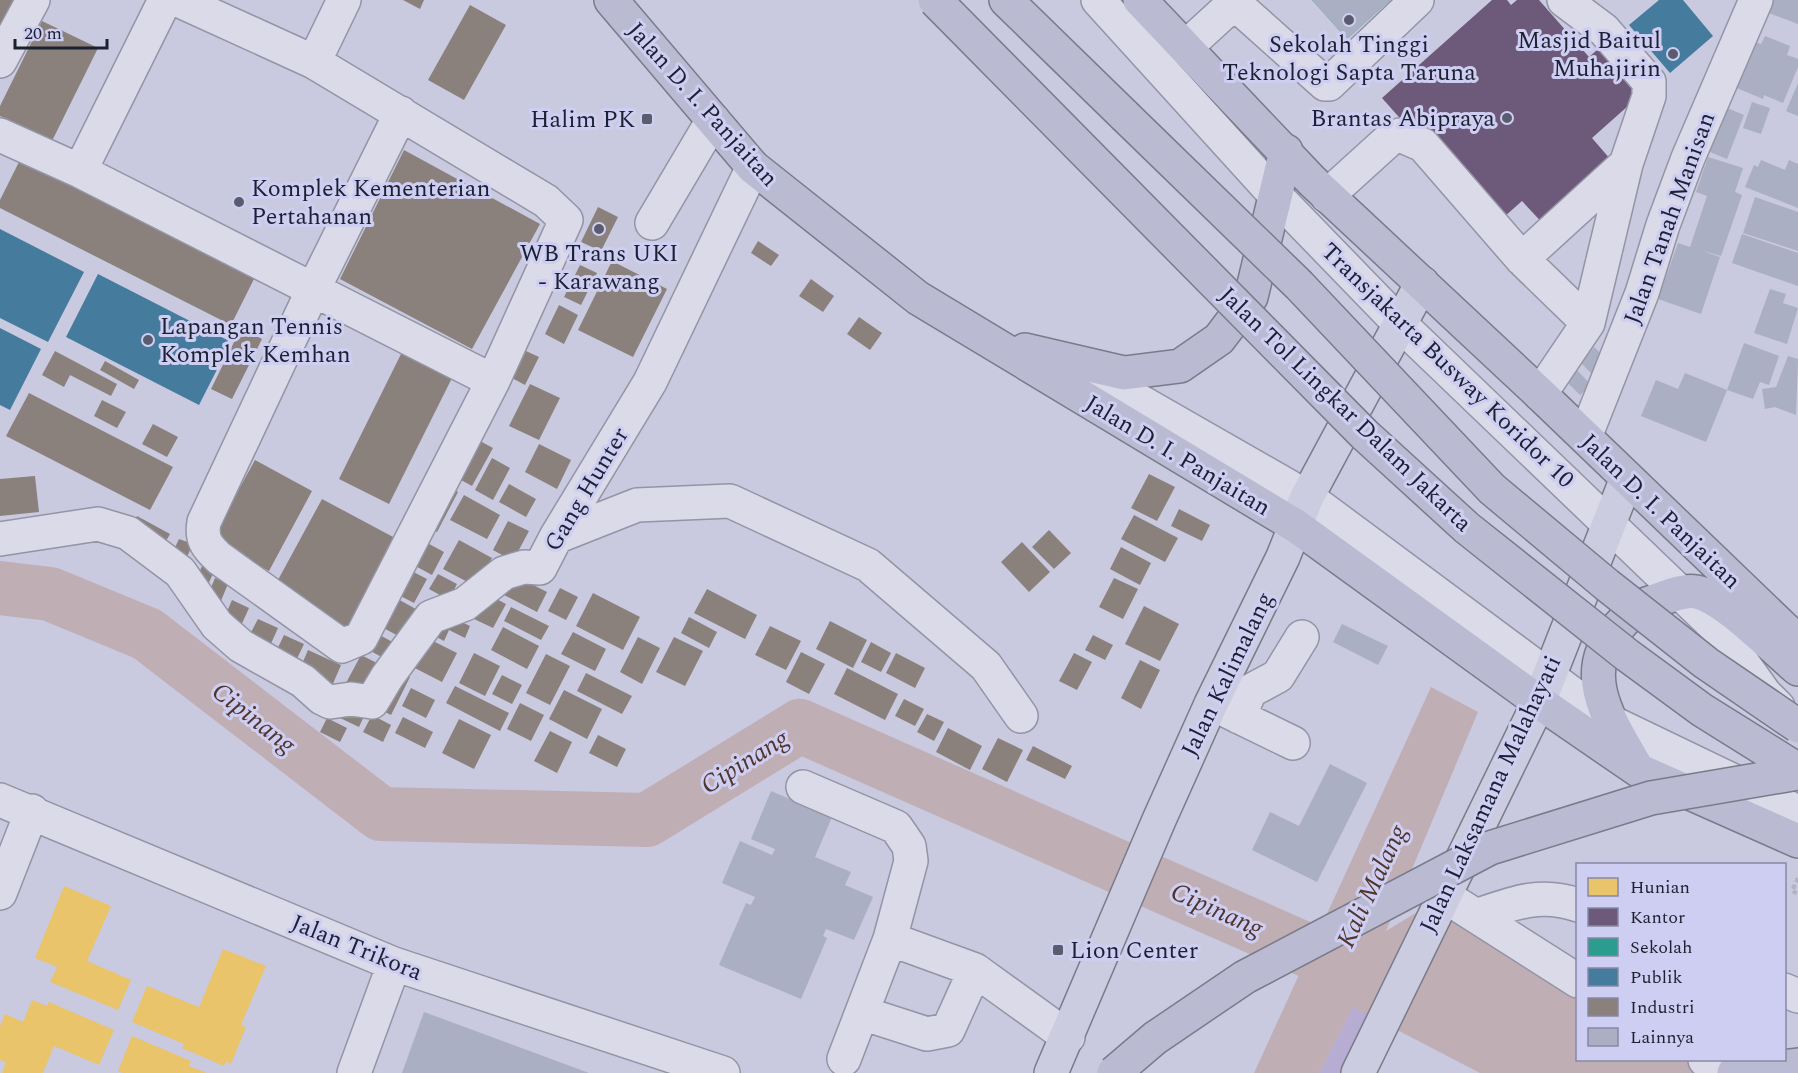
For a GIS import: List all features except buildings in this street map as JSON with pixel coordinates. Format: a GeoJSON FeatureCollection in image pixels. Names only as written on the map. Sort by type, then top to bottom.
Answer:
{"type":"FeatureCollection","features":[{"type":"Feature","properties":{"kind":"highway","name":"Jalan D. I. Panjaitan"},"geometry":{"type":"LineString","coordinates":[[611,0],[753,167],[918,298],[991,341],[1302,511],[1544,688],[1638,770],[1798,841]]}},
{"type":"Feature","properties":{"kind":"highway","name":"Jalan Tol Lingkar Dalam Jakarta"},"geometry":{"type":"LineString","coordinates":[[935,0],[1364,434],[1467,528],[1636,662],[1702,710],[1798,772]]}},
{"type":"Feature","properties":{"kind":"highway"},"geometry":{"type":"LineString","coordinates":[[1006,0],[1125,116]]}},
{"type":"Feature","properties":{"kind":"highway"},"geometry":{"type":"LineString","coordinates":[[1030,0],[1125,116]]}},
{"type":"Feature","properties":{"kind":"highway","name":"Jalan D. I. Panjaitan"},"geometry":{"type":"LineString","coordinates":[[1140,0],[1328,196],[1540,394],[1798,642]]}},
{"type":"Feature","properties":{"kind":"highway","name":"Jalan Tol Lingkar Dalam Jakarta"},"geometry":{"type":"LineString","coordinates":[[1125,116],[1299,285],[1492,489],[1607,585],[1706,663],[1798,727]]}},
{"type":"Feature","properties":{"kind":"highway"},"geometry":{"type":"LineString","coordinates":[[991,341],[1124,374],[1180,366],[1219,339],[1251,297],[1286,151]]}},
{"type":"Feature","properties":{"kind":"highway"},"geometry":{"type":"LineString","coordinates":[[1638,770],[1609,721],[1601,699],[1597,671],[1607,639],[1640,606],[1695,591],[1717,599],[1798,669]]}},
{"type":"Feature","properties":{"kind":"highway"},"geometry":{"type":"LineString","coordinates":[[1114,1073],[1155,1038],[1245,977],[1490,848],[1651,798],[1798,772]]}},
{"type":"Feature","properties":{"kind":"highway"},"geometry":{"type":"LineString","coordinates":[[1732,1073],[1798,1065]]}},
{"type":"Feature","properties":{"kind":"main road","name":"Jalan Kalimalang"},"geometry":{"type":"LineString","coordinates":[[1051,1073],[1159,819],[1225,710],[1302,511],[1422,283]]}},
{"type":"Feature","properties":{"kind":"main road","name":"Jalan Laksamana Malahayati"},"geometry":{"type":"LineString","coordinates":[[1370,1061],[1442,898],[1544,688],[1608,520],[1627,478]]}},
{"type":"Feature","properties":{"kind":"street"},"geometry":{"type":"LineString","coordinates":[[0,61],[33,0]]}},
{"type":"Feature","properties":{"kind":"street"},"geometry":{"type":"LineString","coordinates":[[80,171],[165,0]]}},
{"type":"Feature","properties":{"kind":"street"},"geometry":{"type":"LineString","coordinates":[[178,0],[314,62],[401,113],[546,201],[566,220],[493,381],[360,638],[342,646],[219,558],[207,546],[202,534],[204,522],[313,290],[401,113]]}},
{"type":"Feature","properties":{"kind":"street"},"geometry":{"type":"LineString","coordinates":[[314,62],[344,0]]}},
{"type":"Feature","properties":{"kind":"street","name":"Transjakarta Busway Koridor 10"},"geometry":{"type":"LineString","coordinates":[[1098,0],[1275,195],[1400,324],[1608,520],[1680,594],[1720,631],[1765,694],[1798,727]]}},
{"type":"Feature","properties":{"kind":"street"},"geometry":{"type":"LineString","coordinates":[[1186,47],[1232,2],[1325,84],[1417,0]]}},
{"type":"Feature","properties":{"kind":"street"},"geometry":{"type":"LineString","coordinates":[[1540,394],[1588,324],[1626,164],[1649,96],[1649,82],[1604,30],[1564,0]]}},
{"type":"Feature","properties":{"kind":"street","name":"Jalan Tanah Manisan"},"geometry":{"type":"LineString","coordinates":[[1585,437],[1642,293],[1663,225],[1688,158],[1756,0]]}},
{"type":"Feature","properties":{"kind":"street"},"geometry":{"type":"LineString","coordinates":[[652,223],[712,120]]}},
{"type":"Feature","properties":{"kind":"street"},"geometry":{"type":"LineString","coordinates":[[0,135],[80,171],[493,381]]}},
{"type":"Feature","properties":{"kind":"street"},"geometry":{"type":"LineString","coordinates":[[1328,196],[1391,138],[1400,135],[1423,145],[1522,259],[1588,324]]}},
{"type":"Feature","properties":{"kind":"street"},"geometry":{"type":"LineString","coordinates":[[1522,259],[1626,164]]}},
{"type":"Feature","properties":{"kind":"street","name":"Gang Hunter"},"geometry":{"type":"LineString","coordinates":[[0,539],[98,524],[128,533],[180,572],[217,625],[241,646],[303,681],[330,702],[351,699],[369,703],[375,700],[387,677],[431,617],[465,604],[504,573],[524,567],[540,568],[556,537],[650,382],[753,167]]}},
{"type":"Feature","properties":{"kind":"street"},"geometry":{"type":"LineString","coordinates":[[556,537],[637,505],[730,501],[868,565],[986,666],[1021,716]]}},
{"type":"Feature","properties":{"kind":"street"},"geometry":{"type":"LineString","coordinates":[[1293,743],[1225,710],[1250,691],[1278,676],[1302,637]]}},
{"type":"Feature","properties":{"kind":"street"},"geometry":{"type":"LineString","coordinates":[[1544,688],[1798,812]]}},
{"type":"Feature","properties":{"kind":"street"},"geometry":{"type":"LineString","coordinates":[[803,787],[896,827],[909,846],[911,861],[890,939],[844,1059]]}},
{"type":"Feature","properties":{"kind":"street","name":"Jalan Trikora"},"geometry":{"type":"LineString","coordinates":[[0,800],[394,964],[723,1073]]}},
{"type":"Feature","properties":{"kind":"street"},"geometry":{"type":"LineString","coordinates":[[0,893],[32,812]]}},
{"type":"Feature","properties":{"kind":"street"},"geometry":{"type":"LineString","coordinates":[[1442,898],[1479,915],[1576,980]]}},
{"type":"Feature","properties":{"kind":"street"},"geometry":{"type":"LineString","coordinates":[[1479,915],[1524,899],[1563,900],[1576,904]]}},
{"type":"Feature","properties":{"kind":"street"},"geometry":{"type":"LineString","coordinates":[[890,939],[975,970],[1068,1036]]}},
{"type":"Feature","properties":{"kind":"street"},"geometry":{"type":"LineString","coordinates":[[354,1073],[394,964]]}},
{"type":"Feature","properties":{"kind":"street"},"geometry":{"type":"LineString","coordinates":[[862,1013],[927,1034],[948,1030],[975,970]]}},
{"type":"Feature","properties":{"kind":"street"},"geometry":{"type":"LineString","coordinates":[[1709,1061],[1732,1073]]}},
{"type":"Feature","properties":{"kind":"path"},"geometry":{"type":"LineString","coordinates":[[1798,878],[1792,891],[1798,894]]}},
{"type":"Feature","properties":{"kind":"shaded area"},"geometry":{"type":"Polygon","coordinates":[[[1353,1006],[1383,1022],[1359,1073],[1319,1073],[1353,1006]]]}},
{"type":"Feature","properties":{"kind":"water","name":"Kali Malang"},"geometry":{"type":"Polygon","coordinates":[[[1431,687],[1478,712],[1386,931],[1429,905],[1483,935],[1576,998],[1576,1061],[1690,1061],[1712,1073],[1480,1073],[1353,1007],[1319,1073],[1254,1073],[1431,687]]]}},
{"type":"Feature","properties":{"kind":"waterway","name":"Cipinang"},"geometry":{"type":"LineString","coordinates":[[0,588],[50,594],[147,634],[381,814],[647,820],[800,726],[1350,969]]}},
{"type":"Feature","properties":{"kind":"place","name":"Sekolah Tinggi Teknologi Sapta Taruna"},"geometry":{"type":"Point","coordinates":[1349,20]}},
{"type":"Feature","properties":{"kind":"place","name":"Masjid Baitul Muhajirin"},"geometry":{"type":"Point","coordinates":[1673,54]}},
{"type":"Feature","properties":{"kind":"place","name":"Brantas Abipraya"},"geometry":{"type":"Point","coordinates":[1507,118]}},
{"type":"Feature","properties":{"kind":"place","name":"Halim PK"},"geometry":{"type":"Point","coordinates":[647,119]}},
{"type":"Feature","properties":{"kind":"place","name":"Komplek Kementerian Pertahanan"},"geometry":{"type":"Point","coordinates":[239,202]}},
{"type":"Feature","properties":{"kind":"place","name":"WB Trans UKI - Karawang"},"geometry":{"type":"Point","coordinates":[599,229]}},
{"type":"Feature","properties":{"kind":"place","name":"Lapangan Tennis Komplek Kemhan"},"geometry":{"type":"Point","coordinates":[148,340]}},
{"type":"Feature","properties":{"kind":"place","name":"Lion Center"},"geometry":{"type":"Point","coordinates":[1058,950]}}]}
